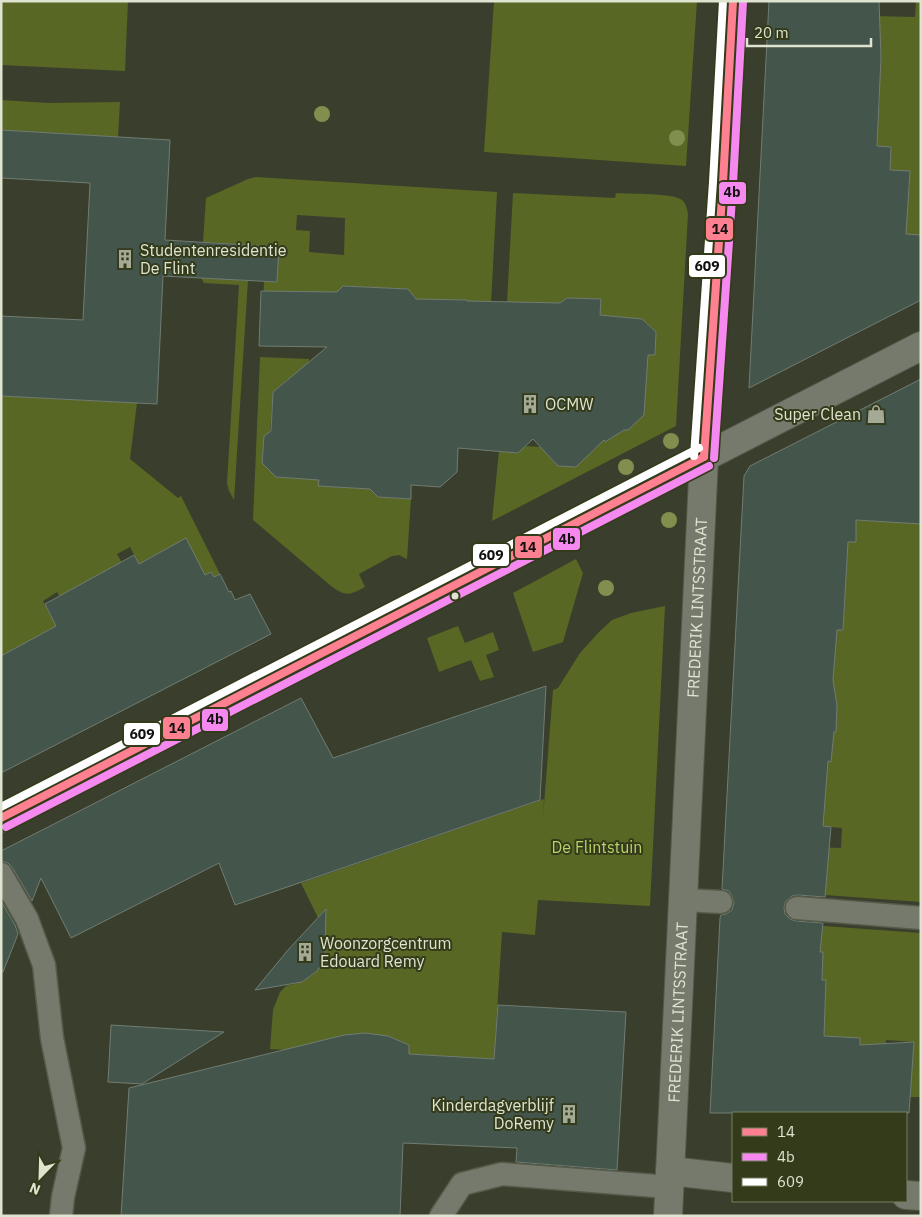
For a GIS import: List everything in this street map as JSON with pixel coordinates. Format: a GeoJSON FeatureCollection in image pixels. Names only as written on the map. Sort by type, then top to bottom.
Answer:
{"type":"FeatureCollection","features":[{"type":"Feature","properties":{"kind":"street","name":"FREDERIK LINTSSTRAAT"},"geometry":{"type":"LineString","coordinates":[[668,1216],[704,457],[734,1]]}},
{"type":"Feature","properties":{"kind":"street"},"geometry":{"type":"LineString","coordinates":[[1,818],[921,346]]}},
{"type":"Feature","properties":{"kind":"street"},"geometry":{"type":"LineString","coordinates":[[670,1179],[732,1178]]}},
{"type":"Feature","properties":{"kind":"street"},"geometry":{"type":"LineString","coordinates":[[907,1195],[921,1196]]}},
{"type":"Feature","properties":{"kind":"lane"},"geometry":{"type":"LineString","coordinates":[[1,874],[28,919],[44,965],[52,1038],[74,1148],[63,1197],[61,1216]]}},
{"type":"Feature","properties":{"kind":"lane"},"geometry":{"type":"LineString","coordinates":[[683,900],[722,902]]}},
{"type":"Feature","properties":{"kind":"lane"},"geometry":{"type":"LineString","coordinates":[[796,908],[921,918]]}},
{"type":"Feature","properties":{"kind":"lane"},"geometry":{"type":"LineString","coordinates":[[441,1216],[462,1184],[502,1174],[670,1179]]}},
{"type":"Feature","properties":{"kind":"green space"},"geometry":{"type":"Polygon","coordinates":[[[1,1],[128,1],[125,71],[1,65],[1,1]]]}},
{"type":"Feature","properties":{"kind":"green space"},"geometry":{"type":"Polygon","coordinates":[[[494,1],[697,1],[686,166],[484,152],[494,1]]]}},
{"type":"Feature","properties":{"kind":"green space"},"geometry":{"type":"Polygon","coordinates":[[[916,1],[921,1],[921,235],[812,286],[893,189],[909,191],[910,171],[890,170],[891,147],[863,146],[879,108],[880,89],[841,66],[881,64],[880,43],[874,16],[915,17],[916,1]]]}},
{"type":"Feature","properties":{"kind":"green space"},"geometry":{"type":"Polygon","coordinates":[[[1,100],[48,103],[120,102],[118,137],[1,130],[1,100]]]}},
{"type":"Feature","properties":{"kind":"green space"},"geometry":{"type":"Polygon","coordinates":[[[256,177],[497,192],[491,304],[467,303],[466,300],[439,299],[438,307],[422,305],[407,289],[343,286],[332,298],[263,306],[264,281],[277,282],[279,247],[203,242],[206,198],[256,177]],[[297,215],[296,230],[310,231],[309,252],[344,255],[345,218],[297,215]]]}},
{"type":"Feature","properties":{"kind":"green space"},"geometry":{"type":"Polygon","coordinates":[[[513,193],[615,198],[616,193],[650,194],[670,196],[682,200],[688,214],[676,426],[492,521],[499,451],[518,453],[525,446],[541,447],[555,463],[593,451],[640,354],[655,355],[656,332],[642,319],[600,316],[600,299],[567,298],[554,307],[507,302],[513,193]]]}},
{"type":"Feature","properties":{"kind":"green space"},"geometry":{"type":"Polygon","coordinates":[[[201,278],[248,280],[234,500],[227,483],[239,285],[204,283],[201,278]]]}},
{"type":"Feature","properties":{"kind":"green space"},"geometry":{"type":"Polygon","coordinates":[[[260,357],[309,359],[307,380],[288,379],[273,392],[270,432],[264,436],[262,463],[276,477],[319,480],[319,486],[350,488],[364,481],[378,497],[411,499],[407,559],[399,555],[392,556],[359,574],[365,587],[355,592],[344,593],[331,586],[253,520],[260,357]]]}},
{"type":"Feature","properties":{"kind":"green space"},"geometry":{"type":"Polygon","coordinates":[[[1,396],[137,403],[130,459],[178,498],[181,496],[220,574],[214,577],[211,572],[205,575],[140,566],[130,547],[117,554],[128,574],[69,614],[57,592],[43,601],[80,671],[1,674],[1,396]]]}},
{"type":"Feature","properties":{"kind":"green space"},"geometry":{"type":"Polygon","coordinates":[[[921,481],[921,902],[825,895],[828,864],[815,847],[841,848],[842,828],[820,826],[828,761],[830,762],[833,682],[831,666],[837,630],[843,630],[845,592],[832,541],[856,542],[856,520],[916,523],[921,481]]]}},
{"type":"Feature","properties":{"kind":"green space"},"geometry":{"type":"Polygon","coordinates":[[[576,559],[583,573],[563,642],[533,652],[513,593],[576,559]]]}},
{"type":"Feature","properties":{"kind":"green space","name":"De Flintstuin"},"geometry":{"type":"Polygon","coordinates":[[[665,606],[650,906],[538,900],[535,935],[502,932],[494,1059],[409,1054],[409,1045],[388,1036],[324,1052],[270,1049],[273,1010],[280,992],[286,986],[302,982],[311,976],[317,971],[325,955],[323,928],[301,883],[544,799],[543,817],[553,690],[558,688],[580,653],[612,620],[631,613],[665,606]]]}},
{"type":"Feature","properties":{"kind":"green space"},"geometry":{"type":"Polygon","coordinates":[[[458,626],[465,643],[493,632],[499,650],[486,655],[494,677],[480,681],[471,660],[439,672],[427,638],[458,626]]]}},
{"type":"Feature","properties":{"kind":"green space"},"geometry":{"type":"Polygon","coordinates":[[[796,924],[921,933],[921,1097],[910,1097],[914,1042],[886,1040],[883,1087],[776,997],[822,980],[823,953],[795,951],[796,924]]]}},
{"type":"Feature","properties":{"kind":"building"},"geometry":{"type":"Polygon","coordinates":[[[769,1],[879,1],[881,57],[877,146],[891,147],[890,170],[910,171],[906,234],[921,235],[921,300],[749,388],[769,1]]]}},
{"type":"Feature","properties":{"kind":"building","name":"Studentenresidentie De Flint"},"geometry":{"type":"Polygon","coordinates":[[[1,130],[170,140],[165,240],[279,247],[277,282],[163,276],[157,404],[1,396],[1,316],[83,320],[90,183],[1,178],[1,130]]]}},
{"type":"Feature","properties":{"kind":"building","name":"OCMW"},"geometry":{"type":"Polygon","coordinates":[[[343,286],[408,289],[416,299],[560,303],[567,298],[601,299],[600,315],[642,319],[656,332],[655,355],[648,355],[644,415],[628,430],[624,430],[605,442],[604,440],[576,467],[558,466],[533,439],[518,453],[458,448],[457,472],[440,487],[411,485],[411,499],[378,497],[370,489],[318,486],[319,480],[276,477],[262,463],[264,436],[271,431],[273,392],[327,347],[259,346],[261,291],[337,292],[343,286]]]}},
{"type":"Feature","properties":{"kind":"building"},"geometry":{"type":"Polygon","coordinates":[[[921,379],[921,524],[856,520],[856,542],[848,542],[843,630],[837,630],[833,680],[837,705],[836,732],[834,732],[831,762],[828,761],[823,826],[831,827],[825,897],[792,896],[786,901],[784,907],[785,914],[790,919],[823,923],[820,952],[823,952],[822,980],[826,980],[824,1036],[860,1038],[860,1045],[914,1042],[909,1113],[710,1113],[720,918],[721,915],[732,910],[734,903],[729,891],[722,889],[744,476],[750,466],[921,379]]]}},
{"type":"Feature","properties":{"kind":"building"},"geometry":{"type":"Polygon","coordinates":[[[186,538],[205,575],[211,572],[214,577],[220,574],[235,600],[250,594],[271,634],[1,773],[1,656],[56,626],[45,604],[134,555],[139,564],[186,538]]]}},
{"type":"Feature","properties":{"kind":"building"},"geometry":{"type":"Polygon","coordinates":[[[546,686],[540,800],[235,905],[219,863],[71,938],[41,878],[32,901],[12,867],[8,863],[1,861],[1,851],[301,698],[333,758],[546,686]]]}},
{"type":"Feature","properties":{"kind":"building"},"geometry":{"type":"Polygon","coordinates":[[[1,901],[18,934],[3,972],[1,972],[1,901]]]}},
{"type":"Feature","properties":{"kind":"building"},"geometry":{"type":"Polygon","coordinates":[[[326,909],[325,955],[317,971],[302,982],[255,990],[288,950],[326,909]]]}},
{"type":"Feature","properties":{"kind":"building"},"geometry":{"type":"Polygon","coordinates":[[[498,1005],[626,1012],[617,1170],[516,1162],[517,1148],[403,1143],[400,1216],[121,1216],[129,1088],[344,1035],[365,1033],[388,1036],[409,1045],[409,1054],[494,1059],[498,1005]]]}},
{"type":"Feature","properties":{"kind":"building"},"geometry":{"type":"Polygon","coordinates":[[[111,1025],[224,1032],[142,1084],[108,1082],[111,1025]]]}},
{"type":"Feature","properties":{"kind":"transit line","name":"609"},"geometry":{"type":"LineString","coordinates":[[694,456],[713,182],[723,1]]}},
{"type":"Feature","properties":{"kind":"transit line","name":"14"},"geometry":{"type":"LineString","coordinates":[[704,457],[723,183],[733,1]]}},
{"type":"Feature","properties":{"kind":"transit line","name":"4b"},"geometry":{"type":"LineString","coordinates":[[714,458],[733,184],[743,2]]}},
{"type":"Feature","properties":{"kind":"transit line","name":"609"},"geometry":{"type":"LineString","coordinates":[[1,807],[699,448]]}},
{"type":"Feature","properties":{"kind":"transit line","name":"14"},"geometry":{"type":"LineString","coordinates":[[1,818],[704,457]]}},
{"type":"Feature","properties":{"kind":"transit line","name":"4b"},"geometry":{"type":"LineString","coordinates":[[6,827],[709,466]]}},
{"type":"Feature","properties":{"kind":"place","name":"Studentenresidentie De Flint"},"geometry":{"type":"Point","coordinates":[125,259]}},
{"type":"Feature","properties":{"kind":"place","name":"OCMW"},"geometry":{"type":"Point","coordinates":[530,404]}},
{"type":"Feature","properties":{"kind":"place","name":"Super Clean"},"geometry":{"type":"Point","coordinates":[876,414]}},
{"type":"Feature","properties":{"kind":"place","name":"Woonzorgcentrum Edouard Remy"},"geometry":{"type":"Point","coordinates":[305,952]}},
{"type":"Feature","properties":{"kind":"place","name":"Kinderdagverblijf DoRemy"},"geometry":{"type":"Point","coordinates":[569,1114]}}]}
